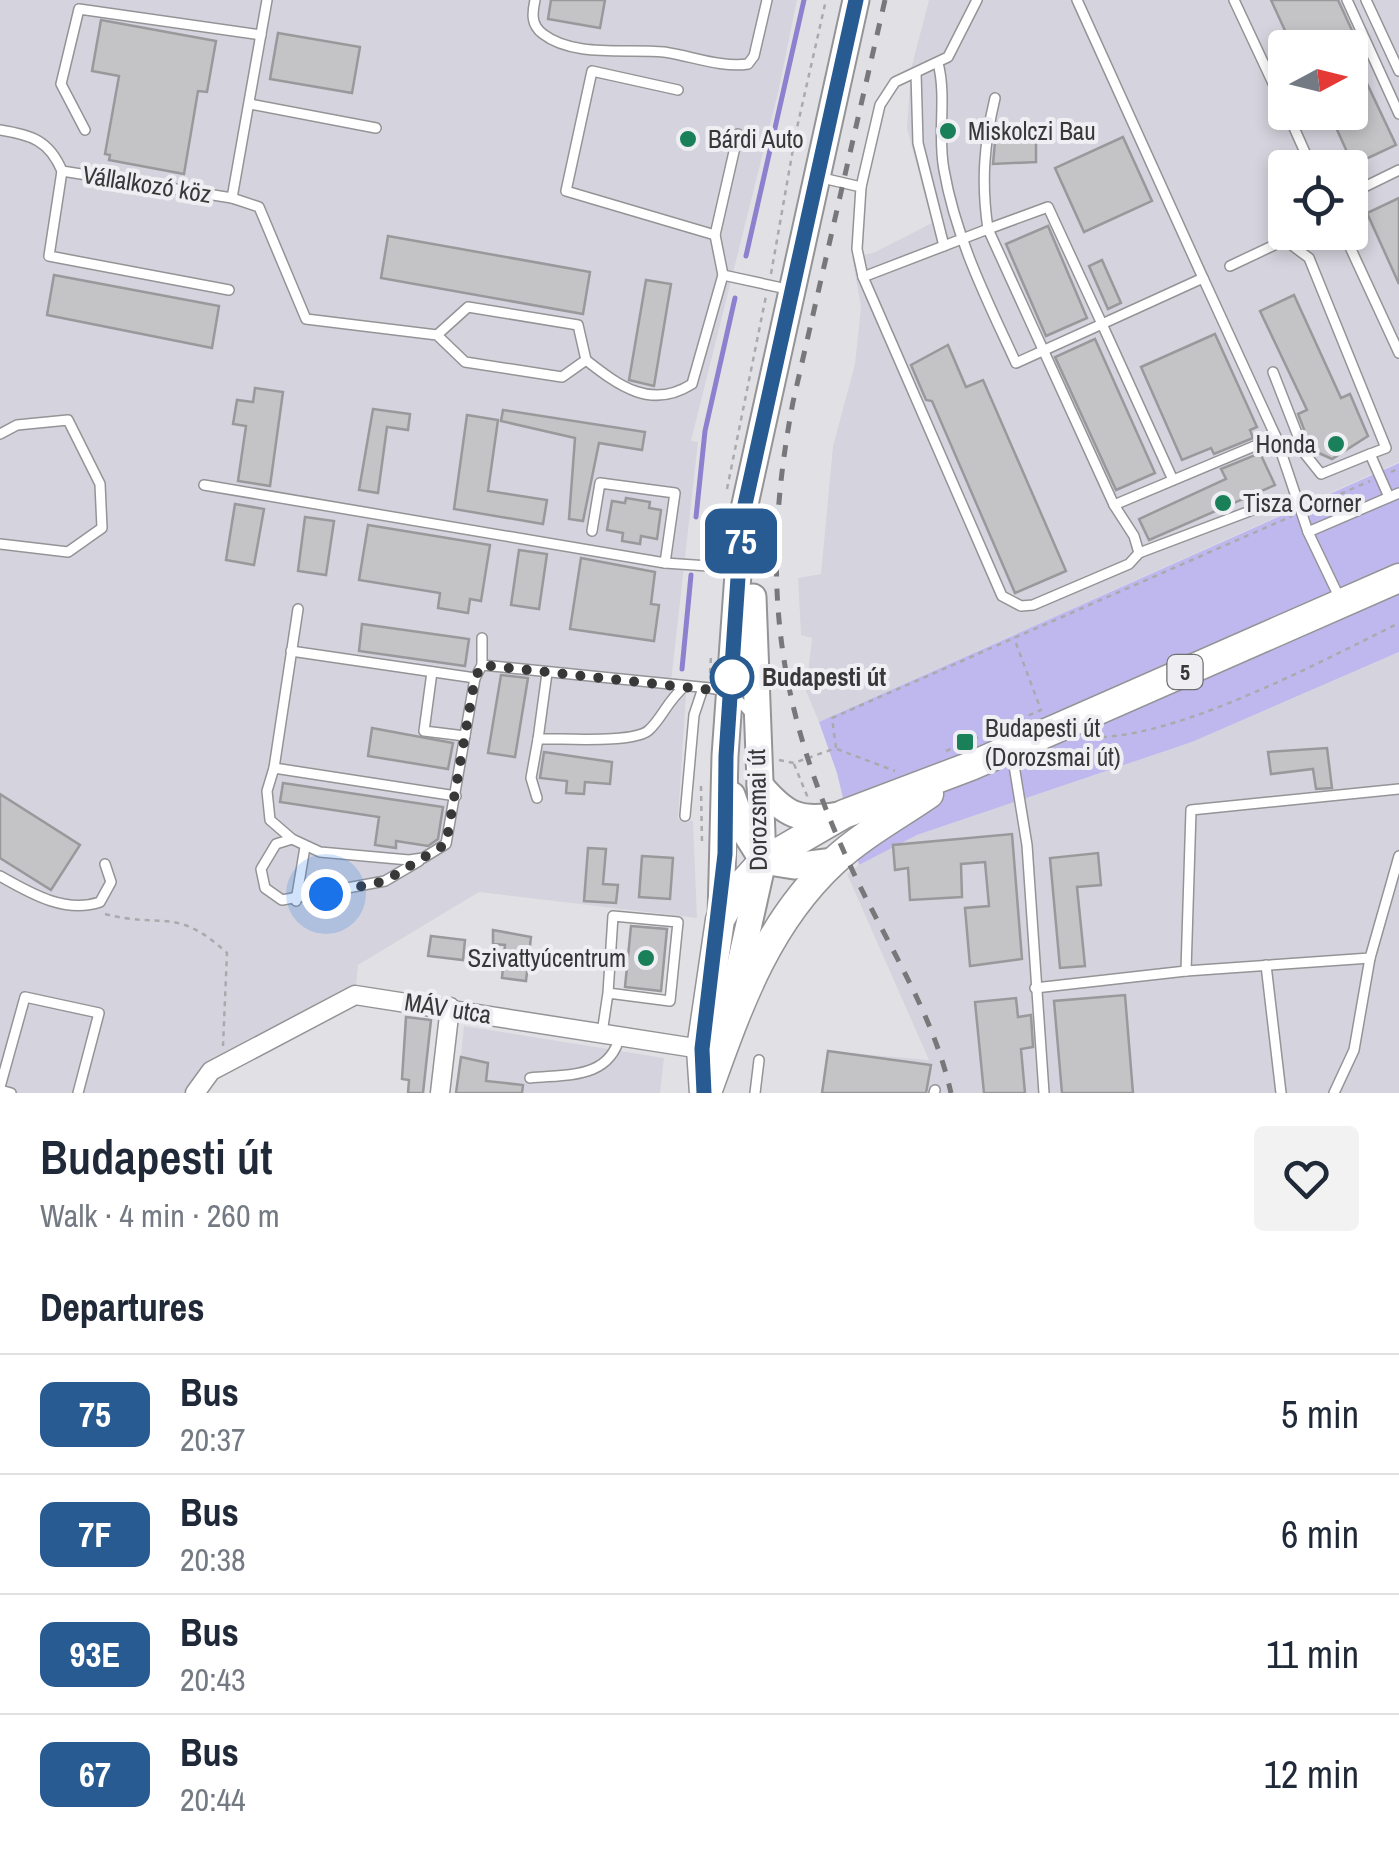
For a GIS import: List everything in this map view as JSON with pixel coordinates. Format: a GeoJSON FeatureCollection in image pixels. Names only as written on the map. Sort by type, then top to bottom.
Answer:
{"type":"FeatureCollection","features":[{"type":"Feature","properties":{"kind":"main road","name":"Dorozsmai út"},"geometry":{"type":"LineString","coordinates":[[713,1046],[720,920],[714,775],[730,692],[742,518],[856,0]]}},
{"type":"Feature","properties":{"kind":"main road","name":"Dorozsmai út"},"geometry":{"type":"LineString","coordinates":[[713,1046],[763,861],[754,720],[754,454]]}},
{"type":"Feature","properties":{"kind":"main road","name":"5"},"geometry":{"type":"LineString","coordinates":[[720,920],[736,891],[763,861],[844,814],[972,766],[1399,578]]}},
{"type":"Feature","properties":{"kind":"main road","name":"5"},"geometry":{"type":"LineString","coordinates":[[706,1093],[713,1046],[788,912],[834,861],[972,766]]}},
{"type":"Feature","properties":{"kind":"main road"},"geometry":{"type":"LineString","coordinates":[[714,775],[763,861],[794,866],[834,861]]}},
{"type":"Feature","properties":{"kind":"main road"},"geometry":{"type":"LineString","coordinates":[[760,785],[784,812],[797,819],[844,814]]}},
{"type":"Feature","properties":{"kind":"street","name":"MÁV utca"},"geometry":{"type":"LineString","coordinates":[[219,1067],[355,995],[611,1035],[713,1046]]}},
{"type":"Feature","properties":{"kind":"street"},"geometry":{"type":"LineString","coordinates":[[440,1093],[450,1008]]}},
{"type":"Feature","properties":{"kind":"street"},"geometry":{"type":"LineString","coordinates":[[194,1093],[219,1067]]}},
{"type":"Feature","properties":{"kind":"lane","name":"Vállalkozó köz"},"geometry":{"type":"LineString","coordinates":[[0,130],[35,136],[55,154],[62,171],[232,198],[267,0]]}},
{"type":"Feature","properties":{"kind":"lane"},"geometry":{"type":"LineString","coordinates":[[535,0],[531,17],[540,32],[556,42],[748,64],[766,0]]}},
{"type":"Feature","properties":{"kind":"lane"},"geometry":{"type":"LineString","coordinates":[[977,0],[948,56],[896,82],[880,104],[861,188],[857,249],[864,277],[1002,596],[1020,606],[1033,606],[1129,564],[1138,553],[1279,500]]}},
{"type":"Feature","properties":{"kind":"lane"},"geometry":{"type":"LineString","coordinates":[[1077,0],[1276,437],[1299,513],[1342,604]]}},
{"type":"Feature","properties":{"kind":"lane"},"geometry":{"type":"LineString","coordinates":[[1234,0],[1268,73]]}},
{"type":"Feature","properties":{"kind":"lane"},"geometry":{"type":"LineString","coordinates":[[1346,0],[1399,114]]}},
{"type":"Feature","properties":{"kind":"lane"},"geometry":{"type":"LineString","coordinates":[[1366,0],[1399,72]]}},
{"type":"Feature","properties":{"kind":"lane"},"geometry":{"type":"LineString","coordinates":[[85,130],[61,84],[78,9],[261,35]]}},
{"type":"Feature","properties":{"kind":"lane"},"geometry":{"type":"LineString","coordinates":[[938,63],[944,88],[943,166],[960,240],[1016,364],[1203,278]]}},
{"type":"Feature","properties":{"kind":"lane"},"geometry":{"type":"LineString","coordinates":[[678,90],[592,72],[566,191],[714,235]]}},
{"type":"Feature","properties":{"kind":"lane"},"geometry":{"type":"LineString","coordinates":[[916,72],[918,143],[944,246]]}},
{"type":"Feature","properties":{"kind":"lane"},"geometry":{"type":"LineString","coordinates":[[995,98],[984,143],[982,188],[988,229],[1114,505],[1134,536],[1138,553]]}},
{"type":"Feature","properties":{"kind":"lane"},"geometry":{"type":"LineString","coordinates":[[250,104],[376,128]]}},
{"type":"Feature","properties":{"kind":"lane"},"geometry":{"type":"LineString","coordinates":[[437,335],[468,307],[578,325],[586,360],[622,388],[652,396],[679,392],[692,384],[723,275],[714,235],[738,134]]}},
{"type":"Feature","properties":{"kind":"lane"},"geometry":{"type":"LineString","coordinates":[[1368,185],[1399,170]]}},
{"type":"Feature","properties":{"kind":"lane"},"geometry":{"type":"LineString","coordinates":[[62,171],[49,256],[229,290]]}},
{"type":"Feature","properties":{"kind":"lane"},"geometry":{"type":"LineString","coordinates":[[816,176],[861,188]]}},
{"type":"Feature","properties":{"kind":"lane"},"geometry":{"type":"LineString","coordinates":[[232,198],[259,207],[306,320],[437,335],[464,362],[562,377],[586,360]]}},
{"type":"Feature","properties":{"kind":"lane"},"geometry":{"type":"LineString","coordinates":[[864,277],[1048,206],[1173,480]]}},
{"type":"Feature","properties":{"kind":"lane"},"geometry":{"type":"LineString","coordinates":[[1230,266],[1285,240],[1309,258],[1386,448],[1321,474],[1304,454],[1273,372]]}},
{"type":"Feature","properties":{"kind":"lane"},"geometry":{"type":"LineString","coordinates":[[1351,250],[1399,352]]}},
{"type":"Feature","properties":{"kind":"lane"},"geometry":{"type":"LineString","coordinates":[[723,275],[790,290]]}},
{"type":"Feature","properties":{"kind":"lane"},"geometry":{"type":"LineString","coordinates":[[0,434],[17,425],[68,420],[100,484],[102,528],[68,552],[0,544]]}},
{"type":"Feature","properties":{"kind":"lane"},"geometry":{"type":"LineString","coordinates":[[1114,505],[1276,437]]}},
{"type":"Feature","properties":{"kind":"lane"},"geometry":{"type":"LineString","coordinates":[[1308,532],[1394,495],[1379,476],[1370,454]]}},
{"type":"Feature","properties":{"kind":"lane"},"geometry":{"type":"LineString","coordinates":[[592,531],[600,483],[675,492],[665,563]]}},
{"type":"Feature","properties":{"kind":"lane"},"geometry":{"type":"LineString","coordinates":[[204,485],[665,563],[740,568]]}},
{"type":"Feature","properties":{"kind":"lane"},"geometry":{"type":"LineString","coordinates":[[298,609],[274,768],[267,791],[268,813],[277,828],[305,847],[423,858]]}},
{"type":"Feature","properties":{"kind":"lane"},"geometry":{"type":"LineString","coordinates":[[292,840],[269,852],[262,880],[274,896],[296,900],[385,881],[446,844],[475,678],[482,665],[482,638]]}},
{"type":"Feature","properties":{"kind":"lane"},"geometry":{"type":"LineString","coordinates":[[292,651],[475,678]]}},
{"type":"Feature","properties":{"kind":"lane"},"geometry":{"type":"LineString","coordinates":[[482,665],[730,692],[754,720]]}},
{"type":"Feature","properties":{"kind":"lane"},"geometry":{"type":"LineString","coordinates":[[432,672],[424,730],[466,736]]}},
{"type":"Feature","properties":{"kind":"lane"},"geometry":{"type":"LineString","coordinates":[[537,798],[532,778],[547,673]]}},
{"type":"Feature","properties":{"kind":"lane"},"geometry":{"type":"LineString","coordinates":[[538,739],[633,737],[649,731],[666,702],[685,686]]}},
{"type":"Feature","properties":{"kind":"lane"},"geometry":{"type":"LineString","coordinates":[[685,816],[694,715],[703,688]]}},
{"type":"Feature","properties":{"kind":"lane"},"geometry":{"type":"LineString","coordinates":[[1010,748],[1027,845],[1044,1093]]}},
{"type":"Feature","properties":{"kind":"lane"},"geometry":{"type":"LineString","coordinates":[[274,768],[456,796]]}},
{"type":"Feature","properties":{"kind":"lane"},"geometry":{"type":"LineString","coordinates":[[1186,971],[1192,810],[1399,789]]}},
{"type":"Feature","properties":{"kind":"lane"},"geometry":{"type":"LineString","coordinates":[[296,900],[305,847]]}},
{"type":"Feature","properties":{"kind":"lane"},"geometry":{"type":"LineString","coordinates":[[1334,1093],[1354,1050],[1370,958],[1399,856]]}},
{"type":"Feature","properties":{"kind":"lane"},"geometry":{"type":"LineString","coordinates":[[0,876],[50,900],[90,905],[100,902],[111,882],[104,864]]}},
{"type":"Feature","properties":{"kind":"lane"},"geometry":{"type":"LineString","coordinates":[[530,1078],[596,1071],[615,1057],[608,993],[613,916],[678,922],[670,1001],[608,993]]}},
{"type":"Feature","properties":{"kind":"lane"},"geometry":{"type":"LineString","coordinates":[[1035,988],[1186,971],[1370,958]]}},
{"type":"Feature","properties":{"kind":"lane"},"geometry":{"type":"LineString","coordinates":[[1266,965],[1280,1093]]}},
{"type":"Feature","properties":{"kind":"lane"},"geometry":{"type":"LineString","coordinates":[[11,1093],[0,1088],[25,997],[98,1014],[78,1093]]}},
{"type":"Feature","properties":{"kind":"lane"},"geometry":{"type":"LineString","coordinates":[[755,1093],[759,1060]]}},
{"type":"Feature","properties":{"kind":"path"},"geometry":{"type":"LineString","coordinates":[[836,748],[832,718],[1399,468]]}},
{"type":"Feature","properties":{"kind":"path"},"geometry":{"type":"LineString","coordinates":[[1102,737],[1134,735],[1171,724],[1288,676],[1399,623]]}},
{"type":"Feature","properties":{"kind":"path"},"geometry":{"type":"LineString","coordinates":[[936,757],[1042,710],[1014,638]]}},
{"type":"Feature","properties":{"kind":"path"},"geometry":{"type":"LineString","coordinates":[[773,760],[794,762],[836,748],[904,775]]}},
{"type":"Feature","properties":{"kind":"path"},"geometry":{"type":"LineString","coordinates":[[702,849],[714,775]]}},
{"type":"Feature","properties":{"kind":"path"},"geometry":{"type":"LineString","coordinates":[[90,905],[107,915],[200,928],[227,953],[219,1067]]}},
{"type":"Feature","properties":{"kind":"shaded area"},"geometry":{"type":"Polygon","coordinates":[[[0,0],[797,0],[778,93],[691,441],[698,442],[670,691],[686,695],[678,819],[693,821],[697,918],[479,892],[358,965],[355,995],[195,1093],[0,1093],[0,0]]]}},
{"type":"Feature","properties":{"kind":"shaded area"},"geometry":{"type":"Polygon","coordinates":[[[929,0],[1399,0],[1399,462],[819,722],[806,691],[812,638],[801,635],[798,578],[821,574],[833,446],[855,364],[861,307],[852,257],[873,253],[932,223],[907,128],[911,69],[929,0]]]}},
{"type":"Feature","properties":{"kind":"shaded area"},"geometry":{"type":"Polygon","coordinates":[[[1399,463],[1399,652],[1192,742],[917,835],[859,865],[837,773],[819,722],[1399,463]]]}},
{"type":"Feature","properties":{"kind":"shaded area"},"geometry":{"type":"Polygon","coordinates":[[[1399,652],[1399,1093],[821,1093],[828,1051],[929,1060],[847,874],[917,835],[1192,742],[1399,652]]]}},
{"type":"Feature","properties":{"kind":"shaded area"},"geometry":{"type":"Polygon","coordinates":[[[464,1026],[664,1058],[660,1093],[457,1093],[464,1026]]]}},
{"type":"Feature","properties":{"kind":"building"},"geometry":{"type":"Polygon","coordinates":[[[551,0],[605,0],[600,28],[548,19],[551,0]]]}},
{"type":"Feature","properties":{"kind":"building"},"geometry":{"type":"Polygon","coordinates":[[[1271,0],[1338,0],[1352,30],[1285,30],[1271,0]]]}},
{"type":"Feature","properties":{"kind":"building"},"geometry":{"type":"Polygon","coordinates":[[[101,20],[216,41],[207,92],[198,91],[184,174],[109,160],[110,155],[105,154],[119,76],[92,71],[101,20]]]}},
{"type":"Feature","properties":{"kind":"building"},"geometry":{"type":"Polygon","coordinates":[[[278,33],[360,47],[352,93],[270,79],[278,33]]]}},
{"type":"Feature","properties":{"kind":"building"},"geometry":{"type":"Polygon","coordinates":[[[1368,86],[1396,145],[1368,158],[1368,150],[1346,150],[1337,130],[1368,130],[1368,86]]]}},
{"type":"Feature","properties":{"kind":"building"},"geometry":{"type":"Polygon","coordinates":[[[1123,137],[1152,201],[1084,232],[1055,168],[1123,137]]]}},
{"type":"Feature","properties":{"kind":"building"},"geometry":{"type":"Polygon","coordinates":[[[1036,141],[1036,162],[993,164],[995,142],[1036,141]]]}},
{"type":"Feature","properties":{"kind":"building"},"geometry":{"type":"Polygon","coordinates":[[[1399,198],[1399,284],[1368,215],[1399,198]]]}},
{"type":"Feature","properties":{"kind":"building"},"geometry":{"type":"Polygon","coordinates":[[[1048,226],[1087,318],[1046,336],[1006,244],[1048,226]]]}},
{"type":"Feature","properties":{"kind":"building"},"geometry":{"type":"Polygon","coordinates":[[[388,236],[590,272],[583,314],[381,278],[388,236]]]}},
{"type":"Feature","properties":{"kind":"building"},"geometry":{"type":"Polygon","coordinates":[[[1102,260],[1121,303],[1108,309],[1089,266],[1102,260]]]}},
{"type":"Feature","properties":{"kind":"building"},"geometry":{"type":"Polygon","coordinates":[[[54,275],[219,306],[212,348],[47,315],[54,275]]]}},
{"type":"Feature","properties":{"kind":"building"},"geometry":{"type":"Polygon","coordinates":[[[646,280],[671,284],[654,386],[629,380],[646,280]]]}},
{"type":"Feature","properties":{"kind":"building"},"geometry":{"type":"Polygon","coordinates":[[[1294,295],[1341,398],[1350,394],[1368,436],[1332,459],[1312,450],[1298,414],[1307,410],[1260,311],[1294,295]]]}},
{"type":"Feature","properties":{"kind":"building"},"geometry":{"type":"Polygon","coordinates":[[[1215,334],[1257,427],[1250,430],[1253,438],[1214,454],[1211,448],[1182,460],[1141,367],[1215,334]]]}},
{"type":"Feature","properties":{"kind":"building"},"geometry":{"type":"Polygon","coordinates":[[[1095,339],[1155,473],[1116,490],[1055,357],[1095,339]]]}},
{"type":"Feature","properties":{"kind":"building"},"geometry":{"type":"Polygon","coordinates":[[[948,345],[966,387],[983,380],[1066,571],[1015,593],[932,401],[926,400],[911,365],[948,345]]]}},
{"type":"Feature","properties":{"kind":"building"},"geometry":{"type":"Polygon","coordinates":[[[255,388],[283,392],[270,486],[238,481],[246,426],[233,424],[237,400],[253,402],[255,388]]]}},
{"type":"Feature","properties":{"kind":"building"},"geometry":{"type":"Polygon","coordinates":[[[373,409],[410,414],[408,430],[387,427],[378,493],[359,490],[373,409]]]}},
{"type":"Feature","properties":{"kind":"building"},"geometry":{"type":"Polygon","coordinates":[[[503,410],[645,432],[642,450],[599,443],[583,521],[569,519],[575,438],[501,421],[503,410]]]}},
{"type":"Feature","properties":{"kind":"building"},"geometry":{"type":"Polygon","coordinates":[[[467,415],[498,420],[488,491],[547,500],[543,524],[454,509],[467,415]]]}},
{"type":"Feature","properties":{"kind":"building"},"geometry":{"type":"Polygon","coordinates":[[[1260,453],[1275,485],[1149,540],[1139,519],[1226,479],[1221,469],[1260,453]]]}},
{"type":"Feature","properties":{"kind":"building"},"geometry":{"type":"Polygon","coordinates":[[[626,498],[650,502],[649,508],[661,510],[657,539],[641,536],[640,544],[622,541],[623,533],[607,530],[612,501],[625,503],[626,498]]]}},
{"type":"Feature","properties":{"kind":"building"},"geometry":{"type":"Polygon","coordinates":[[[235,504],[264,509],[254,565],[226,560],[235,504]]]}},
{"type":"Feature","properties":{"kind":"building"},"geometry":{"type":"Polygon","coordinates":[[[305,517],[334,521],[326,575],[298,571],[305,517]]]}},
{"type":"Feature","properties":{"kind":"building"},"geometry":{"type":"Polygon","coordinates":[[[368,525],[490,545],[481,601],[470,599],[468,613],[438,608],[440,593],[359,580],[368,525]]]}},
{"type":"Feature","properties":{"kind":"building"},"geometry":{"type":"Polygon","coordinates":[[[519,550],[547,554],[539,609],[511,605],[519,550]]]}},
{"type":"Feature","properties":{"kind":"building"},"geometry":{"type":"Polygon","coordinates":[[[581,558],[655,572],[651,604],[659,605],[654,641],[570,629],[581,558]]]}},
{"type":"Feature","properties":{"kind":"building"},"geometry":{"type":"Polygon","coordinates":[[[362,624],[469,639],[465,666],[359,651],[362,624]]]}},
{"type":"Feature","properties":{"kind":"building"},"geometry":{"type":"Polygon","coordinates":[[[501,675],[528,678],[515,757],[488,753],[501,675]]]}},
{"type":"Feature","properties":{"kind":"building"},"geometry":{"type":"Polygon","coordinates":[[[372,728],[453,743],[448,769],[368,756],[372,728]]]}},
{"type":"Feature","properties":{"kind":"building"},"geometry":{"type":"Polygon","coordinates":[[[1327,748],[1332,788],[1316,789],[1313,769],[1271,774],[1268,752],[1327,748]]]}},
{"type":"Feature","properties":{"kind":"building"},"geometry":{"type":"Polygon","coordinates":[[[544,752],[612,762],[610,784],[585,782],[584,794],[566,793],[567,781],[540,778],[544,752]]]}},
{"type":"Feature","properties":{"kind":"building"},"geometry":{"type":"Polygon","coordinates":[[[283,783],[443,807],[438,839],[428,846],[396,841],[396,848],[375,845],[379,817],[280,802],[283,783]]]}},
{"type":"Feature","properties":{"kind":"building"},"geometry":{"type":"Polygon","coordinates":[[[0,794],[80,845],[51,890],[0,858],[0,794]]]}},
{"type":"Feature","properties":{"kind":"building"},"geometry":{"type":"Polygon","coordinates":[[[1012,834],[1022,959],[970,966],[965,908],[989,906],[985,862],[961,864],[962,897],[910,900],[908,868],[895,870],[893,845],[1012,834]]]}},
{"type":"Feature","properties":{"kind":"building"},"geometry":{"type":"Polygon","coordinates":[[[588,848],[606,849],[603,884],[618,885],[616,903],[584,901],[588,848]]]}},
{"type":"Feature","properties":{"kind":"building"},"geometry":{"type":"Polygon","coordinates":[[[1098,853],[1101,885],[1077,887],[1085,966],[1060,968],[1050,858],[1098,853]]]}},
{"type":"Feature","properties":{"kind":"building"},"geometry":{"type":"Polygon","coordinates":[[[642,856],[673,858],[670,899],[639,897],[642,856]]]}},
{"type":"Feature","properties":{"kind":"building","name":"Szivattyúcentrum"},"geometry":{"type":"Polygon","coordinates":[[[631,926],[667,929],[661,991],[625,987],[631,926]]]}},
{"type":"Feature","properties":{"kind":"building"},"geometry":{"type":"Polygon","coordinates":[[[493,930],[531,937],[526,981],[502,978],[505,945],[493,944],[493,930]]]}},
{"type":"Feature","properties":{"kind":"building"},"geometry":{"type":"Polygon","coordinates":[[[431,936],[465,940],[463,960],[428,956],[431,936]]]}},
{"type":"Feature","properties":{"kind":"building"},"geometry":{"type":"Polygon","coordinates":[[[1125,995],[1133,1093],[1062,1093],[1054,1001],[1125,995]]]}},
{"type":"Feature","properties":{"kind":"building"},"geometry":{"type":"Polygon","coordinates":[[[1016,998],[1018,1017],[1031,1015],[1033,1047],[1021,1049],[1025,1093],[984,1093],[975,1002],[1016,998]]]}},
{"type":"Feature","properties":{"kind":"building"},"geometry":{"type":"Polygon","coordinates":[[[406,1017],[431,1020],[423,1093],[408,1093],[409,1080],[402,1079],[406,1017]]]}},
{"type":"Feature","properties":{"kind":"building"},"geometry":{"type":"Polygon","coordinates":[[[828,1051],[931,1065],[926,1093],[822,1093],[828,1051]]]}},
{"type":"Feature","properties":{"kind":"building"},"geometry":{"type":"Polygon","coordinates":[[[461,1057],[488,1063],[486,1081],[523,1085],[522,1093],[456,1093],[461,1057]]]}},
{"type":"Feature","properties":{"kind":"waterway"},"geometry":{"type":"LineString","coordinates":[[746,256],[804,0]]}},
{"type":"Feature","properties":{"kind":"waterway"},"geometry":{"type":"LineString","coordinates":[[696,517],[705,431],[735,298]]}},
{"type":"Feature","properties":{"kind":"waterway"},"geometry":{"type":"LineString","coordinates":[[682,669],[691,575]]}},
{"type":"Feature","properties":{"kind":"railway"},"geometry":{"type":"LineString","coordinates":[[885,0],[793,402],[777,525],[777,582],[781,637],[804,748],[849,863],[932,1032],[951,1093]]}},
{"type":"Feature","properties":{"kind":"bus line","name":"75"},"geometry":{"type":"LineString","coordinates":[[704,1093],[702,1049],[725,854],[726,756],[742,518],[762,413],[856,0]]}},
{"type":"Feature","properties":{"kind":"place","name":"Miskolczi Bau"},"geometry":{"type":"Point","coordinates":[948,131]}},
{"type":"Feature","properties":{"kind":"place","name":"Bárdi Auto"},"geometry":{"type":"Point","coordinates":[688,139]}},
{"type":"Feature","properties":{"kind":"place","name":"Honda"},"geometry":{"type":"Point","coordinates":[1336,444]}},
{"type":"Feature","properties":{"kind":"place","name":"Tisza Corner"},"geometry":{"type":"Point","coordinates":[1223,503]}},
{"type":"Feature","properties":{"kind":"place","name":"Budapesti út"},"geometry":{"type":"Point","coordinates":[732,677]}},
{"type":"Feature","properties":{"kind":"place","name":"Budapesti út (Dorozsmai út)"},"geometry":{"type":"Point","coordinates":[965,742]}},
{"type":"Feature","properties":{"kind":"place","name":"Szivattyúcentrum"},"geometry":{"type":"Point","coordinates":[646,958]}},
{"type":"Feature","properties":{"kind":"route"},"geometry":{"type":"LineString","coordinates":[[326,894],[385,881],[446,844],[475,678],[482,665],[730,692],[732,677]]}}]}
